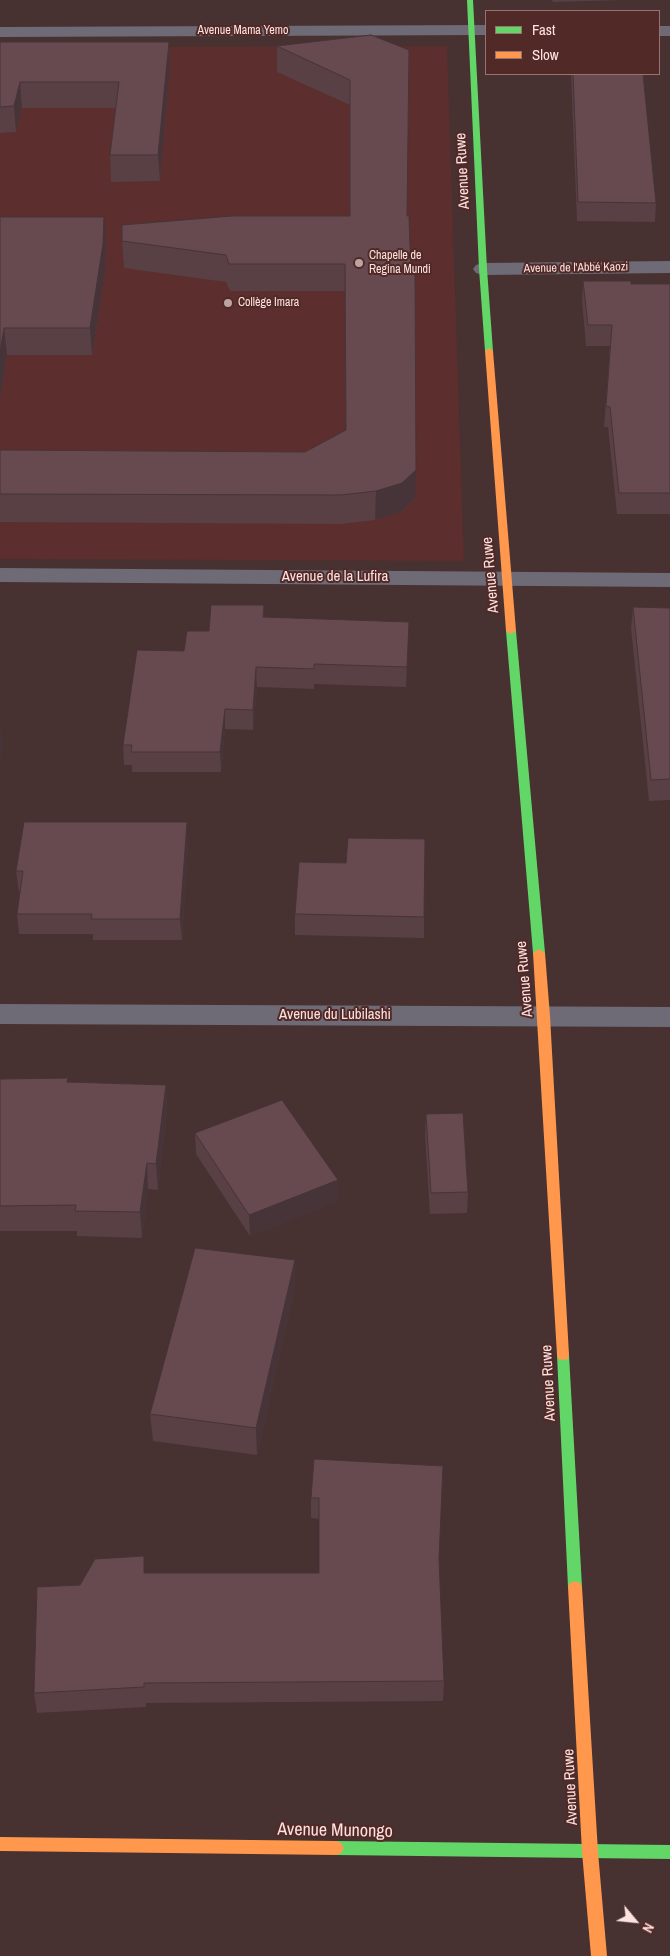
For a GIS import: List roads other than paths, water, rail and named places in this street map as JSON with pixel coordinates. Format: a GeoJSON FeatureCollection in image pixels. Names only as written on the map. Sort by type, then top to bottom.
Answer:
{"type":"FeatureCollection","features":[{"type":"Feature","properties":{"kind":"street","name":"Avenue Ruwe"},"geometry":{"type":"LineString","coordinates":[[470,0],[479,30],[483,269],[506,579],[544,1016],[590,1852],[599,1956]]}},
{"type":"Feature","properties":{"kind":"street","name":"Avenue Mama Yemo"},"geometry":{"type":"LineString","coordinates":[[0,32],[479,30]]}},
{"type":"Feature","properties":{"kind":"street","name":"Avenue de l'Abbé Kaozi"},"geometry":{"type":"LineString","coordinates":[[483,269],[670,267]]}},
{"type":"Feature","properties":{"kind":"street","name":"Avenue de la Lufira"},"geometry":{"type":"LineString","coordinates":[[0,575],[670,580]]}},
{"type":"Feature","properties":{"kind":"street","name":"Avenue du Lubilashi"},"geometry":{"type":"LineString","coordinates":[[0,1014],[670,1017]]}},
{"type":"Feature","properties":{"kind":"street","name":"Avenue Munongo"},"geometry":{"type":"LineString","coordinates":[[0,1844],[670,1852]]}},
{"type":"Feature","properties":{"kind":"place","name":"Chapelle de Regina Mundi"},"geometry":{"type":"Point","coordinates":[359,263]}},
{"type":"Feature","properties":{"kind":"place","name":"Collège Imara"},"geometry":{"type":"Point","coordinates":[228,303]}}]}
